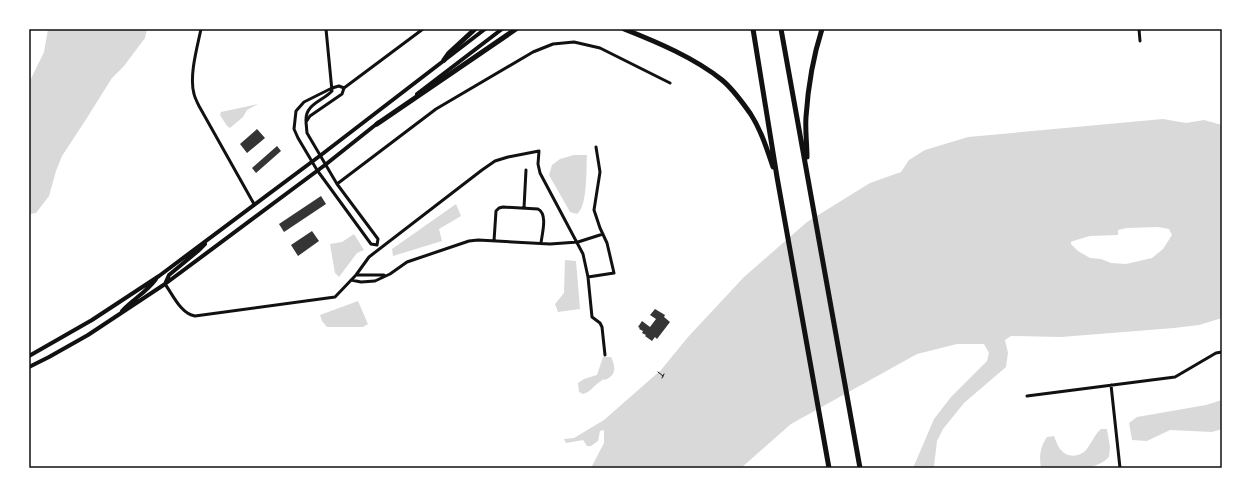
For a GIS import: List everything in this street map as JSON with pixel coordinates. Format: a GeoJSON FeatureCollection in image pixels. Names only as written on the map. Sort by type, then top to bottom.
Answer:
{"type":"FeatureCollection","features":[{"type":"Feature","properties":{"kind":"highway"},"geometry":{"type":"LineString","coordinates":[[444,60],[449,53],[475,29]]}},
{"type":"Feature","properties":{"kind":"highway"},"geometry":{"type":"LineString","coordinates":[[377,124],[516,29]]}},
{"type":"Feature","properties":{"kind":"highway"},"geometry":{"type":"LineString","coordinates":[[624,29],[704,67],[723,81],[750,114],[763,139],[777,177]]}},
{"type":"Feature","properties":{"kind":"highway"},"geometry":{"type":"LineString","coordinates":[[630,29],[641,36]]}},
{"type":"Feature","properties":{"kind":"highway"},"geometry":{"type":"LineString","coordinates":[[753,29],[777,177],[829,468]]}},
{"type":"Feature","properties":{"kind":"highway"},"geometry":{"type":"LineString","coordinates":[[781,29],[860,468]]}},
{"type":"Feature","properties":{"kind":"highway"},"geometry":{"type":"LineString","coordinates":[[807,168],[806,118],[808,95],[811,72],[822,29]]}},
{"type":"Feature","properties":{"kind":"main road"},"geometry":{"type":"LineString","coordinates":[[29,356],[85,324],[159,276],[485,29]]}},
{"type":"Feature","properties":{"kind":"main road"},"geometry":{"type":"LineString","coordinates":[[29,367],[63,350],[119,316],[165,284],[317,170],[326,165],[377,124],[502,29]]}},
{"type":"Feature","properties":{"kind":"main road"},"geometry":{"type":"LineString","coordinates":[[165,284],[169,274],[198,251],[211,237]]}},
{"type":"Feature","properties":{"kind":"main road"},"geometry":{"type":"LineString","coordinates":[[119,316],[132,300],[151,287],[159,276]]}},
{"type":"Feature","properties":{"kind":"street"},"geometry":{"type":"LineString","coordinates":[[201,29],[194,66],[194,94],[206,119],[254,204]]}},
{"type":"Feature","properties":{"kind":"street"},"geometry":{"type":"LineString","coordinates":[[326,29],[332,88],[330,93],[309,108],[306,116],[306,133],[337,184],[378,239],[378,247]]}},
{"type":"Feature","properties":{"kind":"street"},"geometry":{"type":"LineString","coordinates":[[306,122],[310,116],[342,94],[344,88],[423,29]]}},
{"type":"Feature","properties":{"kind":"street"},"geometry":{"type":"LineString","coordinates":[[1139,29],[1140,41]]}},
{"type":"Feature","properties":{"kind":"street"},"geometry":{"type":"LineString","coordinates":[[337,184],[436,109],[534,52],[553,44],[574,42],[600,48],[670,83]]}},
{"type":"Feature","properties":{"kind":"street"},"geometry":{"type":"LineString","coordinates":[[344,88],[339,86],[332,88],[304,102],[296,111],[294,129],[311,162],[371,244],[378,247]]}},
{"type":"Feature","properties":{"kind":"street"},"geometry":{"type":"LineString","coordinates":[[588,277],[614,273],[607,243],[594,210],[600,172],[596,148]]}},
{"type":"Feature","properties":{"kind":"street"},"geometry":{"type":"LineString","coordinates":[[165,284],[184,311],[189,315],[195,316],[335,298],[356,275],[378,247],[482,170],[495,161],[539,151],[538,164],[540,173],[578,242],[583,254],[588,277],[592,317],[602,327],[605,355]]}},
{"type":"Feature","properties":{"kind":"street"},"geometry":{"type":"LineString","coordinates":[[524,208],[526,170]]}},
{"type":"Feature","properties":{"kind":"street"},"geometry":{"type":"LineString","coordinates":[[494,241],[495,216],[498,209],[503,207],[538,209],[543,213],[542,243]]}},
{"type":"Feature","properties":{"kind":"street"},"geometry":{"type":"LineString","coordinates":[[351,280],[361,282],[375,281],[386,276],[407,262],[460,244],[478,240],[542,243],[578,242],[603,234]]}},
{"type":"Feature","properties":{"kind":"street"},"geometry":{"type":"LineString","coordinates":[[356,275],[374,274],[386,276]]}},
{"type":"Feature","properties":{"kind":"street"},"geometry":{"type":"LineString","coordinates":[[1027,396],[1175,377],[1216,353],[1222,352]]}},
{"type":"Feature","properties":{"kind":"street"},"geometry":{"type":"LineString","coordinates":[[1111,385],[1120,468]]}},
{"type":"Feature","properties":{"kind":"path"},"geometry":{"type":"LineString","coordinates":[[658,372],[662,377],[664,374]]}},
{"type":"Feature","properties":{"kind":"shaded area"},"geometry":{"type":"Polygon","coordinates":[[[48,29],[147,29],[145,38],[124,66],[112,78],[62,156],[49,196],[36,213],[29,214],[29,83],[44,52],[48,29]]]}},
{"type":"Feature","properties":{"kind":"shaded area"},"geometry":{"type":"Polygon","coordinates":[[[258,104],[247,110],[243,117],[230,128],[220,115],[221,112],[258,104]]]}},
{"type":"Feature","properties":{"kind":"shaded area"},"geometry":{"type":"Polygon","coordinates":[[[1163,119],[1186,123],[1204,120],[1222,125],[1222,318],[1199,325],[1174,328],[1061,337],[1011,336],[1005,340],[1008,353],[1006,367],[964,403],[943,429],[937,441],[934,466],[932,468],[913,468],[934,419],[951,397],[987,361],[989,353],[984,344],[957,344],[917,354],[791,424],[741,468],[591,468],[604,443],[604,430],[600,431],[598,441],[591,446],[587,446],[583,440],[566,443],[564,439],[574,438],[604,420],[661,370],[688,337],[744,277],[807,222],[870,183],[901,172],[909,160],[925,150],[968,137],[1163,119]],[[1158,227],[1127,228],[1118,230],[1118,235],[1090,236],[1073,241],[1071,244],[1078,251],[1090,258],[1101,259],[1111,263],[1126,264],[1152,258],[1163,249],[1172,235],[1169,229],[1158,227]]]}},
{"type":"Feature","properties":{"kind":"shaded area"},"geometry":{"type":"Polygon","coordinates":[[[574,155],[587,155],[585,195],[581,209],[577,214],[570,212],[549,175],[552,165],[560,159],[574,155]]]}},
{"type":"Feature","properties":{"kind":"shaded area"},"geometry":{"type":"Polygon","coordinates":[[[456,204],[461,216],[439,229],[442,241],[393,256],[392,249],[456,204]]]}},
{"type":"Feature","properties":{"kind":"shaded area"},"geometry":{"type":"Polygon","coordinates":[[[354,234],[364,250],[357,253],[339,277],[335,273],[330,244],[342,242],[354,234]]]}},
{"type":"Feature","properties":{"kind":"shaded area"},"geometry":{"type":"Polygon","coordinates":[[[565,260],[576,261],[580,309],[558,312],[555,304],[564,293],[565,260]]]}},
{"type":"Feature","properties":{"kind":"shaded area"},"geometry":{"type":"Polygon","coordinates":[[[358,301],[368,324],[363,327],[327,327],[322,321],[320,315],[358,301]]]}},
{"type":"Feature","properties":{"kind":"shaded area"},"geometry":{"type":"Polygon","coordinates":[[[603,357],[611,357],[614,366],[614,372],[612,375],[586,393],[583,394],[579,392],[578,383],[584,379],[597,375],[603,357]]]}},
{"type":"Feature","properties":{"kind":"shaded area"},"geometry":{"type":"Polygon","coordinates":[[[1222,400],[1222,429],[1212,432],[1170,430],[1147,441],[1132,440],[1129,423],[1137,417],[1206,405],[1222,400]]]}},
{"type":"Feature","properties":{"kind":"shaded area"},"geometry":{"type":"Polygon","coordinates":[[[1101,429],[1107,429],[1110,447],[1109,457],[1103,462],[1087,468],[1041,468],[1041,452],[1047,437],[1054,436],[1059,447],[1064,453],[1074,456],[1086,450],[1101,429]]]}},
{"type":"Feature","properties":{"kind":"building"},"geometry":{"type":"Polygon","coordinates":[[[257,129],[265,138],[247,153],[240,144],[257,129]]]}},
{"type":"Feature","properties":{"kind":"building"},"geometry":{"type":"Polygon","coordinates":[[[277,146],[281,151],[256,173],[252,168],[277,146]]]}},
{"type":"Feature","properties":{"kind":"building"},"geometry":{"type":"Polygon","coordinates":[[[321,196],[326,204],[284,232],[279,224],[321,196]]]}},
{"type":"Feature","properties":{"kind":"building"},"geometry":{"type":"Polygon","coordinates":[[[312,231],[319,241],[298,256],[291,245],[312,231]]]}},
{"type":"Feature","properties":{"kind":"building"},"geometry":{"type":"Polygon","coordinates":[[[655,309],[665,315],[664,317],[670,322],[657,339],[655,337],[652,341],[642,333],[643,331],[638,327],[642,321],[650,327],[656,319],[650,315],[655,309]]]}}]}
